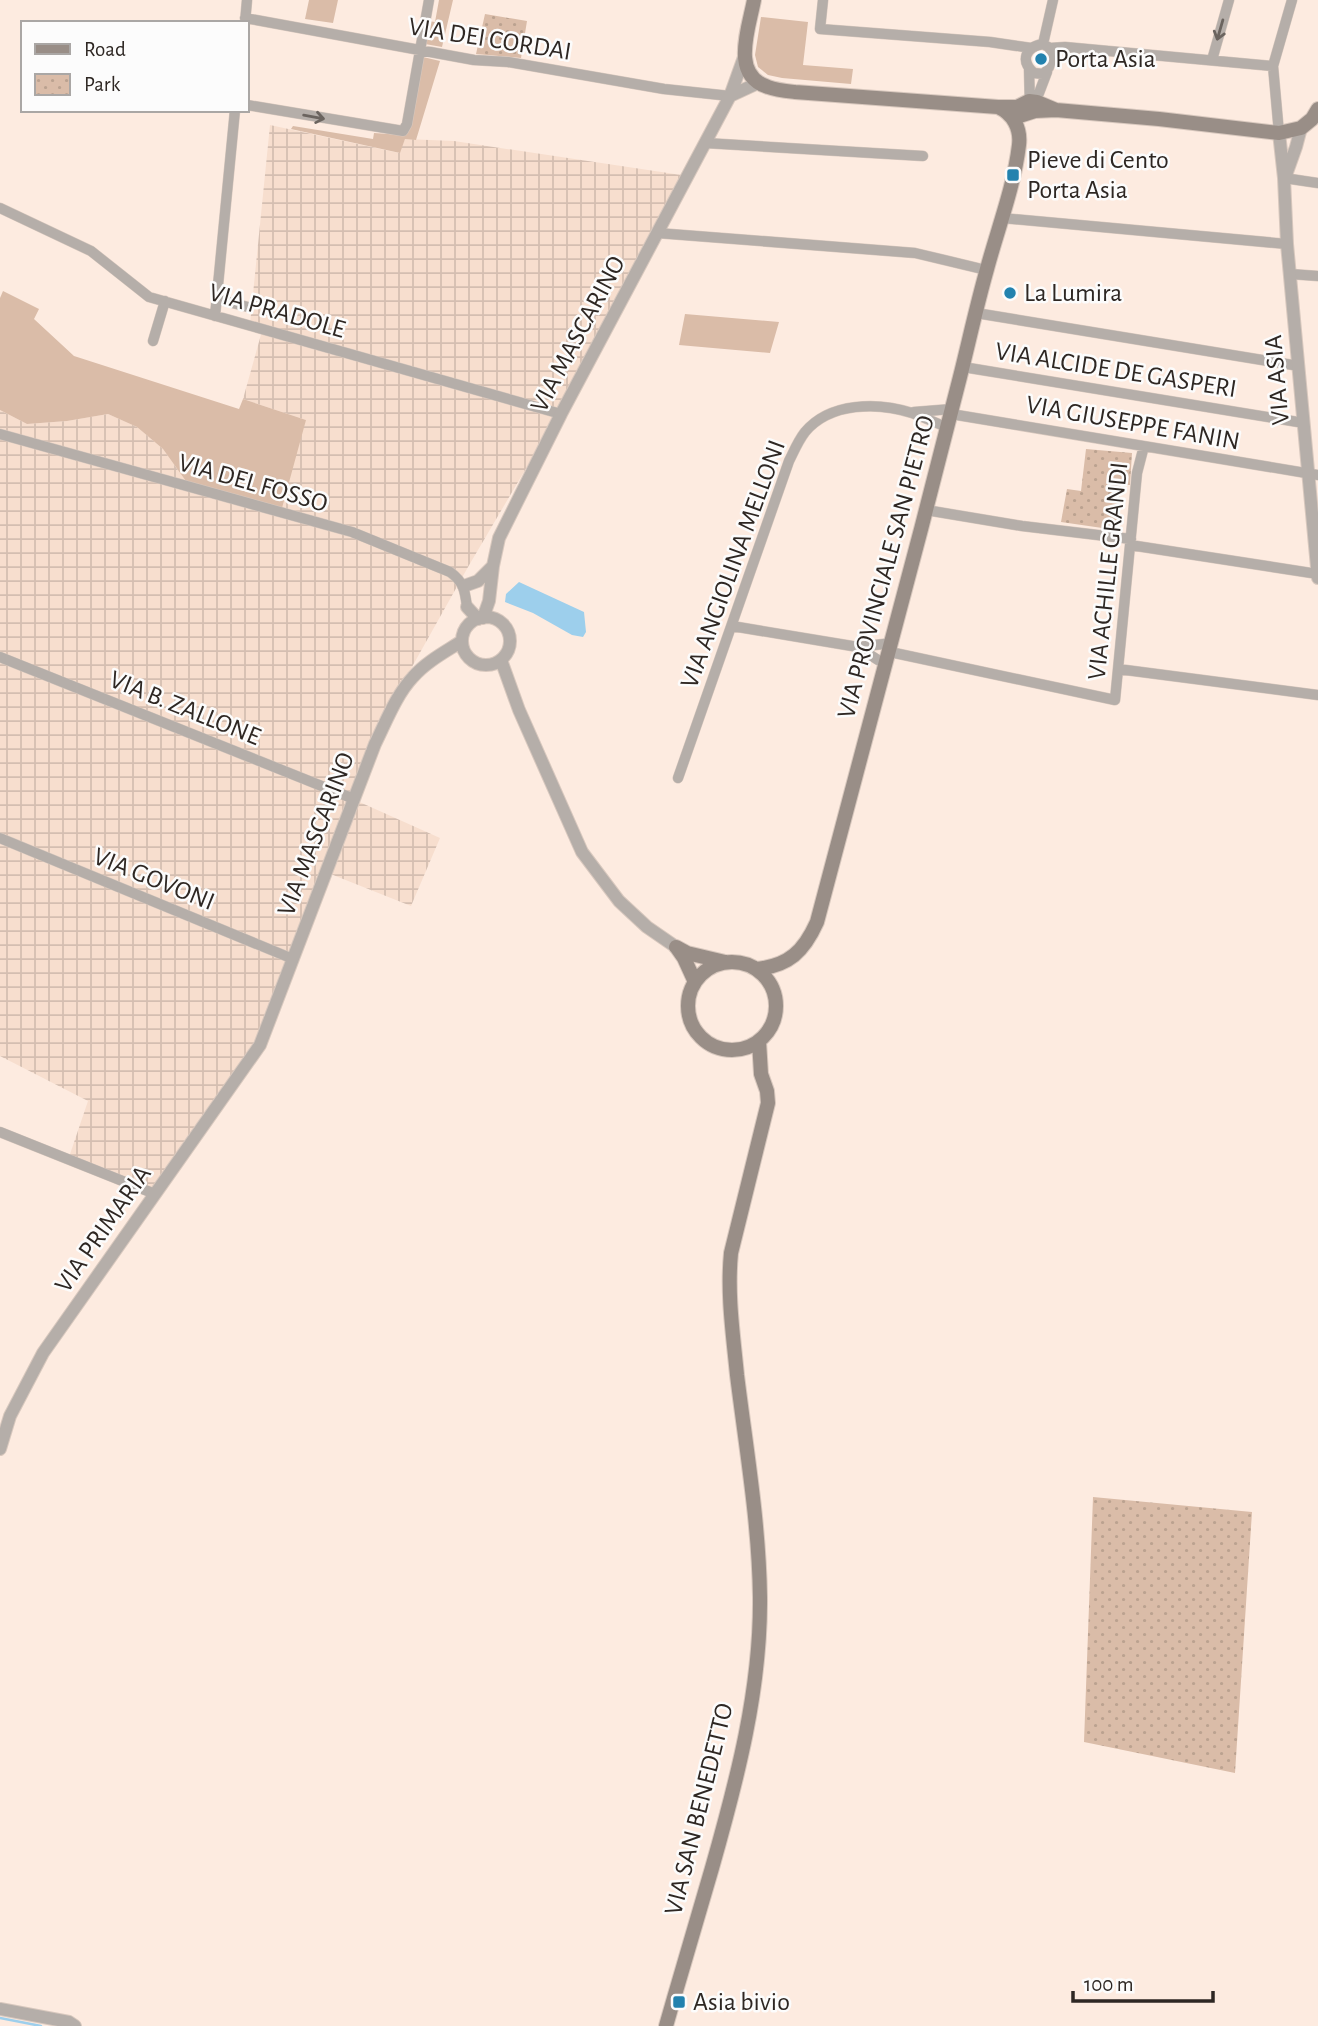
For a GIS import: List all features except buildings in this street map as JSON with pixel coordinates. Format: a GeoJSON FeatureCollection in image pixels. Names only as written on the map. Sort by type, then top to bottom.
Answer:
{"type":"FeatureCollection","features":[{"type":"Feature","properties":{"kind":"main road"},"geometry":{"type":"LineString","coordinates":[[754,0],[744,57],[746,68],[758,83],[770,88],[998,107],[1051,108],[1279,133],[1301,128],[1312,119],[1318,109]]}},
{"type":"Feature","properties":{"kind":"main road"},"geometry":{"type":"LineString","coordinates":[[1013,118],[1027,106]]}},
{"type":"Feature","properties":{"kind":"main road","name":"VIA PROVINCIALE SAN PIETRO"},"geometry":{"type":"LineString","coordinates":[[787,961],[807,941],[817,922],[890,652],[986,270],[1002,218],[1027,106]]}},
{"type":"Feature","properties":{"kind":"main road"},"geometry":{"type":"LineString","coordinates":[[998,107],[1010,113],[1016,121],[1020,143]]}},
{"type":"Feature","properties":{"kind":"main road"},"geometry":{"type":"LineString","coordinates":[[676,947],[687,953],[746,964],[766,978],[775,994]]}},
{"type":"Feature","properties":{"kind":"main road"},"geometry":{"type":"LineString","coordinates":[[676,947],[695,982]]}},
{"type":"Feature","properties":{"kind":"main road"},"geometry":{"type":"LineString","coordinates":[[756,969],[787,961]]}},
{"type":"Feature","properties":{"kind":"main road"},"geometry":{"type":"LineString","coordinates":[[726,962],[711,967],[695,982],[688,1008],[699,1036],[722,1049],[734,1050],[751,1046],[771,1027],[775,1016],[777,979],[787,961]]}},
{"type":"Feature","properties":{"kind":"main road"},"geometry":{"type":"LineString","coordinates":[[759,1041],[761,1074]]}},
{"type":"Feature","properties":{"kind":"main road"},"geometry":{"type":"LineString","coordinates":[[734,1050],[761,1074]]}},
{"type":"Feature","properties":{"kind":"main road","name":"VIA SAN BENEDETTO"},"geometry":{"type":"LineString","coordinates":[[666,2026],[732,1796],[751,1704],[758,1648],[760,1594],[757,1541],[728,1278],[730,1253],[768,1103],[761,1074]]}},
{"type":"Feature","properties":{"kind":"street"},"geometry":{"type":"LineString","coordinates":[[245,21],[247,0]]}},
{"type":"Feature","properties":{"kind":"street"},"geometry":{"type":"LineString","coordinates":[[248,105],[403,131],[407,124],[429,0]]}},
{"type":"Feature","properties":{"kind":"street"},"geometry":{"type":"LineString","coordinates":[[823,0],[820,29],[1273,66]]}},
{"type":"Feature","properties":{"kind":"street"},"geometry":{"type":"LineString","coordinates":[[1051,108],[1042,96],[1050,65],[1046,46],[1053,0]]}},
{"type":"Feature","properties":{"kind":"street"},"geometry":{"type":"LineString","coordinates":[[1212,60],[1229,0]]}},
{"type":"Feature","properties":{"kind":"street"},"geometry":{"type":"LineString","coordinates":[[1279,133],[1273,66],[1292,0]]}},
{"type":"Feature","properties":{"kind":"street","name":"VIA DEI CORDAI"},"geometry":{"type":"LineString","coordinates":[[248,21],[474,60],[509,62],[664,89],[730,96]]}},
{"type":"Feature","properties":{"kind":"street"},"geometry":{"type":"LineString","coordinates":[[1027,106],[1029,69],[1026,59],[1031,48]]}},
{"type":"Feature","properties":{"kind":"street","name":"VIA MASCARINO"},"geometry":{"type":"LineString","coordinates":[[481,620],[489,601],[499,538],[561,414],[730,96],[744,57]]}},
{"type":"Feature","properties":{"kind":"street"},"geometry":{"type":"LineString","coordinates":[[1029,69],[1034,74],[1043,75],[1047,72]]}},
{"type":"Feature","properties":{"kind":"street"},"geometry":{"type":"LineString","coordinates":[[730,96],[758,83]]}},
{"type":"Feature","properties":{"kind":"street"},"geometry":{"type":"LineString","coordinates":[[1027,106],[1044,83]]}},
{"type":"Feature","properties":{"kind":"street"},"geometry":{"type":"LineString","coordinates":[[215,316],[235,112]]}},
{"type":"Feature","properties":{"kind":"street","name":"VIA ASIA"},"geometry":{"type":"LineString","coordinates":[[1284,178],[1301,128]]}},
{"type":"Feature","properties":{"kind":"street","name":"VIA ASIA"},"geometry":{"type":"LineString","coordinates":[[1279,133],[1304,423],[1313,475],[1318,576]]}},
{"type":"Feature","properties":{"kind":"street"},"geometry":{"type":"LineString","coordinates":[[705,142],[923,156]]}},
{"type":"Feature","properties":{"kind":"street"},"geometry":{"type":"LineString","coordinates":[[1284,178],[1318,183]]}},
{"type":"Feature","properties":{"kind":"street","name":"VIA PRADOLE"},"geometry":{"type":"LineString","coordinates":[[1,210],[91,251],[149,297],[561,414]]}},
{"type":"Feature","properties":{"kind":"street"},"geometry":{"type":"LineString","coordinates":[[1002,218],[1287,244]]}},
{"type":"Feature","properties":{"kind":"street"},"geometry":{"type":"LineString","coordinates":[[657,233],[915,253],[986,270]]}},
{"type":"Feature","properties":{"kind":"street"},"geometry":{"type":"LineString","coordinates":[[1290,274],[1318,276]]}},
{"type":"Feature","properties":{"kind":"street"},"geometry":{"type":"LineString","coordinates":[[217,299],[248,307]]}},
{"type":"Feature","properties":{"kind":"street"},"geometry":{"type":"LineString","coordinates":[[153,341],[165,301]]}},
{"type":"Feature","properties":{"kind":"street"},"geometry":{"type":"LineString","coordinates":[[976,313],[1299,366]]}},
{"type":"Feature","properties":{"kind":"street","name":"VIA ALCIDE DE GASPERI"},"geometry":{"type":"LineString","coordinates":[[963,367],[1304,423]]}},
{"type":"Feature","properties":{"kind":"street","name":"VIA ANGIOLINA MELLONI"},"geometry":{"type":"LineString","coordinates":[[678,778],[789,461],[807,430],[819,420],[848,408],[863,406],[950,417]]}},
{"type":"Feature","properties":{"kind":"street","name":"VIA ANGIOLINA MELLONI"},"geometry":{"type":"LineString","coordinates":[[910,412],[950,417]]}},
{"type":"Feature","properties":{"kind":"street","name":"VIA GIUSEPPE FANIN"},"geometry":{"type":"LineString","coordinates":[[950,417],[1313,475]]}},
{"type":"Feature","properties":{"kind":"street","name":"VIA DEL FOSSO"},"geometry":{"type":"LineString","coordinates":[[0,434],[352,533],[450,572],[464,586]]}},
{"type":"Feature","properties":{"kind":"street","name":"VIA ACHILLE GRANDI"},"geometry":{"type":"LineString","coordinates":[[890,652],[1115,701],[1137,473],[1144,446]]}},
{"type":"Feature","properties":{"kind":"street"},"geometry":{"type":"LineString","coordinates":[[926,510],[1131,542],[1318,576]]}},
{"type":"Feature","properties":{"kind":"street"},"geometry":{"type":"LineString","coordinates":[[481,620],[463,633],[463,647],[476,663],[496,662],[509,648],[510,641],[505,627],[481,620],[467,607],[464,586],[478,581],[493,566]]}},
{"type":"Feature","properties":{"kind":"street"},"geometry":{"type":"LineString","coordinates":[[732,626],[890,652]]}},
{"type":"Feature","properties":{"kind":"street"},"geometry":{"type":"LineString","coordinates":[[858,646],[878,660],[890,652]]}},
{"type":"Feature","properties":{"kind":"street","name":"VIA MASCARINO"},"geometry":{"type":"LineString","coordinates":[[260,1045],[375,744],[395,704],[411,678],[440,655],[463,647]]}},
{"type":"Feature","properties":{"kind":"street","name":"VIA B. ZALLONE"},"geometry":{"type":"LineString","coordinates":[[0,657],[354,799]]}},
{"type":"Feature","properties":{"kind":"street"},"geometry":{"type":"LineString","coordinates":[[496,662],[582,852],[619,901],[647,927],[676,947]]}},
{"type":"Feature","properties":{"kind":"street"},"geometry":{"type":"LineString","coordinates":[[1118,669],[1318,695]]}},
{"type":"Feature","properties":{"kind":"street","name":"VIA GOVONI"},"geometry":{"type":"LineString","coordinates":[[0,838],[293,959]]}},
{"type":"Feature","properties":{"kind":"street","name":"VIA PRIMARIA"},"geometry":{"type":"LineString","coordinates":[[0,1449],[10,1416],[43,1353],[260,1045]]}},
{"type":"Feature","properties":{"kind":"street"},"geometry":{"type":"LineString","coordinates":[[0,1132],[155,1194]]}},
{"type":"Feature","properties":{"kind":"street"},"geometry":{"type":"LineString","coordinates":[[0,2009],[69,2022],[75,2026]]}},
{"type":"Feature","properties":{"kind":"shaded area"},"geometry":{"type":"Polygon","coordinates":[[[270,125],[399,153],[405,139],[454,141],[688,176],[548,431],[394,699],[355,800],[440,838],[411,906],[323,871],[256,1050],[158,1199],[67,1163],[88,1101],[0,1056],[0,410],[27,424],[108,414],[137,427],[163,449],[188,484],[306,420],[243,399],[262,331],[250,324],[270,125]]]}},
{"type":"Feature","properties":{"kind":"green space"},"geometry":{"type":"Polygon","coordinates":[[[309,0],[338,0],[333,23],[305,19],[309,0]]]}},
{"type":"Feature","properties":{"kind":"green space"},"geometry":{"type":"Polygon","coordinates":[[[439,0],[453,0],[442,47],[425,44],[428,21],[435,22],[439,0]]]}},
{"type":"Feature","properties":{"kind":"green space"},"geometry":{"type":"Polygon","coordinates":[[[485,14],[527,21],[521,58],[476,54],[485,14]]]}},
{"type":"Feature","properties":{"kind":"green space"},"geometry":{"type":"Polygon","coordinates":[[[761,17],[808,22],[803,65],[853,69],[851,84],[768,75],[758,67],[755,55],[761,17]]]}},
{"type":"Feature","properties":{"kind":"green space"},"geometry":{"type":"Polygon","coordinates":[[[423,57],[440,61],[416,140],[405,139],[400,153],[291,129],[293,126],[373,139],[374,133],[403,135],[423,57]]]}},
{"type":"Feature","properties":{"kind":"green space"},"geometry":{"type":"Polygon","coordinates":[[[3,291],[39,309],[34,319],[74,356],[239,409],[243,399],[306,420],[282,508],[188,484],[163,449],[137,427],[108,414],[27,424],[0,410],[0,298],[3,291]]]}},
{"type":"Feature","properties":{"kind":"green space"},"geometry":{"type":"Polygon","coordinates":[[[685,314],[779,322],[770,353],[679,345],[685,314]]]}},
{"type":"Feature","properties":{"kind":"green space"},"geometry":{"type":"Polygon","coordinates":[[[1086,449],[1132,453],[1130,485],[1121,485],[1116,530],[1061,522],[1067,489],[1081,491],[1086,449]]]}},
{"type":"Feature","properties":{"kind":"green space"},"geometry":{"type":"Polygon","coordinates":[[[1093,1497],[1252,1512],[1235,1773],[1084,1742],[1093,1497]]]}},
{"type":"Feature","properties":{"kind":"water"},"geometry":{"type":"Polygon","coordinates":[[[519,582],[584,612],[586,632],[583,637],[572,635],[533,613],[505,602],[506,594],[519,582]]]}},
{"type":"Feature","properties":{"kind":"waterway"},"geometry":{"type":"LineString","coordinates":[[0,2018],[41,2026]]}},
{"type":"Feature","properties":{"kind":"place","name":"Porta Asia"},"geometry":{"type":"Point","coordinates":[1041,59]}},
{"type":"Feature","properties":{"kind":"place","name":"Pieve di Cento Porta Asia"},"geometry":{"type":"Point","coordinates":[1013,175]}},
{"type":"Feature","properties":{"kind":"place","name":"La Lumira"},"geometry":{"type":"Point","coordinates":[1010,293]}},
{"type":"Feature","properties":{"kind":"place","name":"Asia bivio"},"geometry":{"type":"Point","coordinates":[679,2002]}}]}
